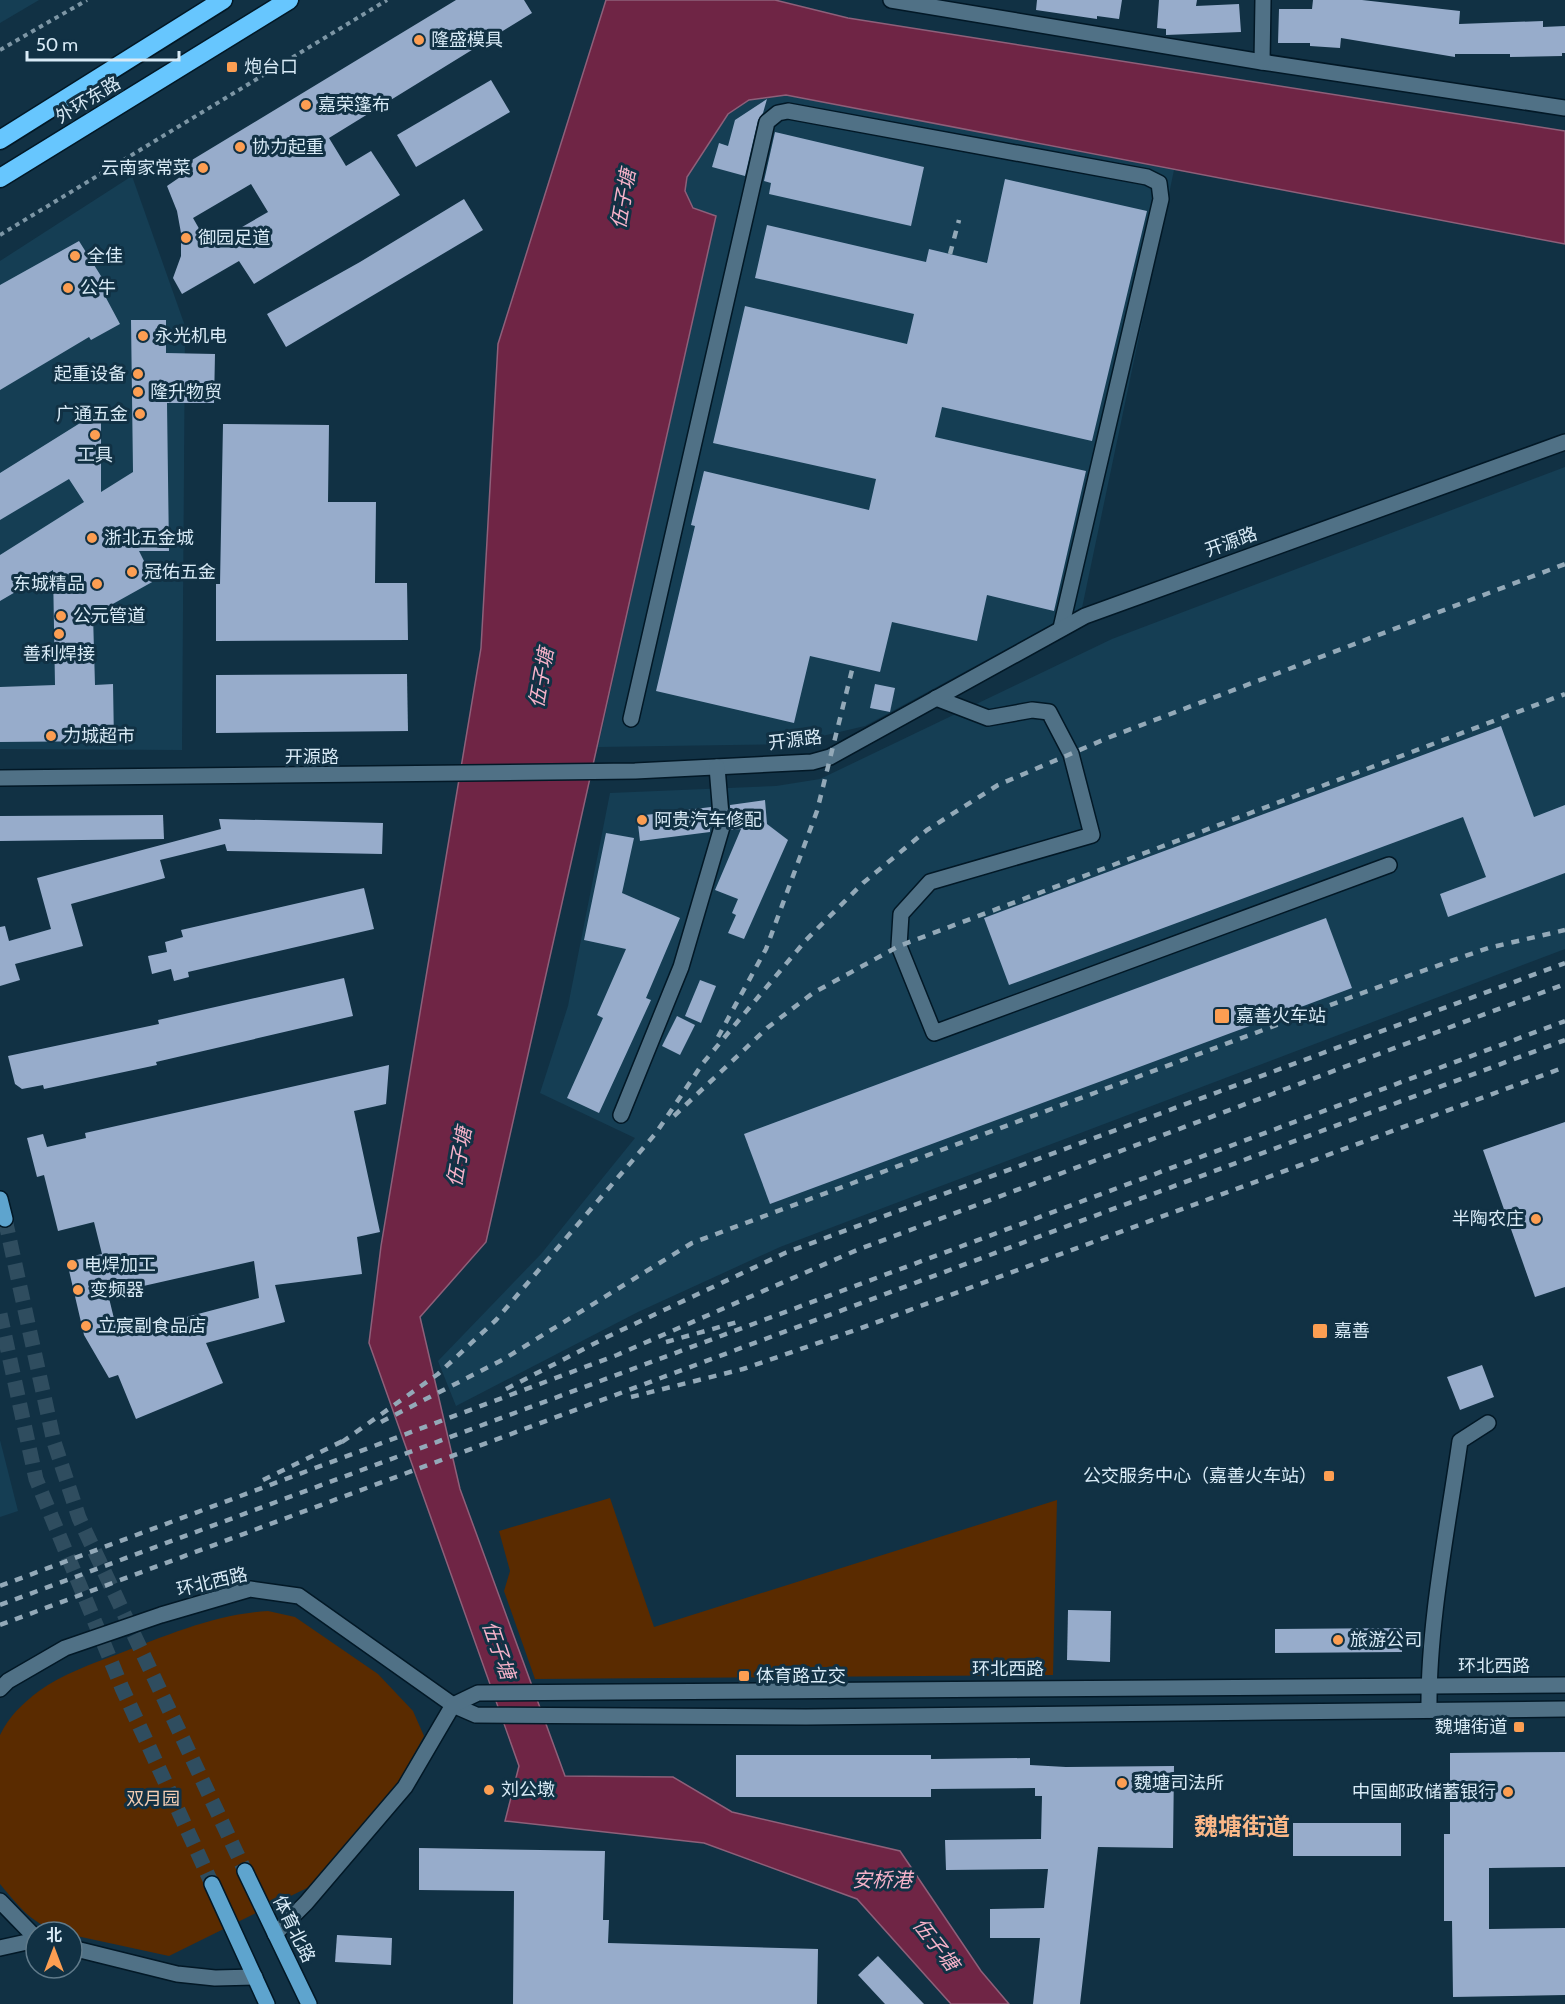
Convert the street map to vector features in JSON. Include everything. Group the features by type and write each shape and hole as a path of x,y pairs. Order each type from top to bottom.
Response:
{"highway":[{"name":"外环东路","path":"0,140 223,0"},
{"name":"外环东路","path":"0,178 289,0"}],"main road":[{"path":"0,1199 5,1219"},
{"name":"体育北路","path":"245,1871 309,2004"},
{"path":"212,1884 267,2004"}],"street":[{"path":"891,0 1262,62 1565,108"},
{"path":"1262,62 1263,0"},
{"path":"631,719 767,122 778,113 788,111 1147,177 1160,183 1161,199 1061,628"},
{"name":"开源路","path":"0,778 635,771 812,762 830,757 1085,616 1565,442"},
{"path":"936,698 988,718 1032,710 1049,712 1071,754 1092,835 930,882 901,914 899,946 933,1033 1389,865"},
{"path":"621,1115 681,967 722,827 717,767"},
{"path":"1429,1710 1429,1686 1460,1441 1488,1423"},
{"name":"环北西路","path":"0,1689 8,1681 66,1648 160,1615 250,1589 299,1596 453,1705 476,1715 806,1717 1565,1709"},
{"name":"环北西路","path":"453,1705 478,1693 1565,1685"},
{"path":"275,1934 306,1903 405,1786 453,1705"},
{"path":"0,1901 24,1926"},
{"path":"0,1948 24,1942"},
{"path":"84,1951 177,1974 215,1978 255,1977"}],"path":[{"path":"0,50 87,0"},
{"path":"0,235 387,0"}],"shaded area":[{"path":"0,0 39,0 0,23"},
{"path":"785,95 1174,170 1082,608 865,726 788,744 598,747 716,216 693,208 685,191 687,177 728,114 749,100"},
{"name":"浙北五金城","path":"132,176 185,326 182,750 0,749 0,261"},
{"path":"1565,467 1565,949 780,1247 638,1312 456,1406 438,1361 541,1254 635,1138 540,1093 568,1006 610,793 776,786 820,779 1112,639"},
{"path":"0,1440 18,1511 0,1517"}],"green space":[{"path":"610,1498 654,1627 1057,1500 1053,1675 535,1679 504,1591 510,1571 499,1531"},
{"name":"双月园","path":"268,1611 295,1617 378,1674 413,1711 424,1736 397,1786 309,1887 169,1956 84,1938 84,1920 36,1920 31,1917 0,1884 0,1735 12,1716 39,1691 67,1674 192,1627 249,1613"}],"water":[{"path":"606,0 775,0 848,18 1565,131 1565,244 786,95 749,100 728,114 687,177 685,191 693,208 716,216 486,1242 420,1317 460,1489 565,1776 673,1777 732,1812 900,1851 981,1971 1009,2004 951,2004 857,1899 704,1843 505,1821 519,1766 369,1343 381,1246 481,648 498,344"}],"building":[{"path":"456,0 524,0 532,13 329,138 346,166 371,151 400,195 254,284 239,261 182,294 173,278 181,256 181,233 177,211 167,186 186,173 182,166","holes":["251,184 268,212 209,246 193,218"]},
{"path":"1037,0 1122,0 1119,19 1097,16 1097,19 1036,10"},
{"path":"1159,0 1197,0 1196,6 1239,4 1241,32 1166,35 1166,29 1157,28"},
{"path":"1313,0 1362,0 1460,11 1459,24 1543,21 1543,27 1565,26 1565,53 1562,53 1562,56 1510,57 1510,54 1455,54 1455,57 1341,38 1340,48 1310,46 1310,43 1278,43 1279,9 1312,9"},
{"path":"491,80 510,112 416,167 397,135"},
{"path":"767,99 763,113 758,120 745,176 712,167 719,143 728,146 735,120"},
{"path":"775,132 924,167 911,226 769,194 771,183 764,181"},
{"path":"1005,179 1147,211 1092,441 942,407 935,437 1086,471 1054,611 987,595 977,641 892,622 880,672 810,656 794,723 656,691 695,526 691,525 704,471 869,510 876,479 713,443 745,306 907,344 914,314 755,278 767,225 926,262 929,249 987,263"},
{"path":"464,199 483,230 286,347 267,314 360,262"},
{"path":"79,241 106,284 105,296 120,324 91,340 89,337 0,390 0,285"},
{"path":"131,320 166,320 166,353 215,354 214,403 167,403 169,551 139,551 154,581 93,615 95,685 113,684 114,741 0,742 0,687 55,685 53,570 0,601 0,555 84,502 69,479 0,520 0,473 101,410 101,492 133,472"},
{"path":"223,424 329,425 328,502 376,502 375,583 407,583 408,640 216,641 216,584 220,584"},
{"path":"407,674 408,731 216,733 216,675"},
{"path":"875,684 895,688 890,712 870,708"},
{"path":"1501,726 1534,817 1565,805 1565,873 1448,917 1440,894 1486,877 1463,817 1009,985 984,918"},
{"path":"765,800 767,824 788,840 744,939 728,933 736,915 732,913 738,899 715,890 741,829 731,830 730,805"},
{"path":"711,807 710,832 640,841 637,816"},
{"path":"163,815 164,839 0,841 0,816"},
{"path":"219,819 383,823 382,854 227,851 225,844 160,860 165,878 71,904 83,946 15,964 20,980 0,986 0,927 5,926 9,941 51,929 37,878 221,829"},
{"path":"606,833 634,838 622,893 680,918 646,998 651,1000 599,1113 567,1098 603,1018 597,1015 626,949 584,940"},
{"path":"364,888 374,929 188,972 189,977 174,981 171,969 152,974 148,956 167,952 165,942 183,937 181,930"},
{"path":"1326,918 1352,988 770,1204 744,1134"},
{"path":"344,978 353,1016 156,1062 157,1065 44,1089 43,1085 22,1089 15,1084 8,1056 159,1024 158,1020"},
{"path":"700,980 716,986 701,1023 685,1016"},
{"path":"677,1016 695,1025 680,1055 662,1046"},
{"path":"389,1065 386,1104 354,1111 380,1232 357,1237 362,1274 275,1285 285,1322 206,1343 223,1383 136,1419 118,1375 109,1378 84,1335 67,1262 102,1254 94,1222 58,1231 44,1175 37,1177 27,1138 43,1134 47,1147 86,1138 85,1133","holes":["254,1261 259,1298 118,1335 108,1294"]},
{"name":"半陶农庄","path":"1565,1122 1565,1287 1535,1297 1483,1150"},
{"path":"1482,1365 1494,1397 1460,1410 1447,1377"},
{"path":"1068,1610 1111,1611 1110,1662 1067,1660"},
{"name":"旅游公司","path":"1402,1628 1402,1652 1275,1653 1275,1629"},
{"path":"1565,1752 1565,1867 1489,1868 1489,1929 1565,1928 1565,1995 1453,1997 1452,1921 1444,1921 1444,1834 1450,1834 1450,1753"},
{"path":"736,1755 931,1755 931,1759 1030,1758 1030,1765 1066,1767 1174,1766 1173,1848 1098,1847 1080,2004 1033,2004 1040,1938 990,1938 990,1909 1044,1908 1048,1869 946,1870 945,1840 1041,1839 1042,1796 1035,1796 1035,1788 931,1789 931,1797 736,1797"},
{"path":"1293,1823 1401,1823 1401,1856 1293,1856"},
{"path":"419,1848 605,1851 603,1920 609,1920 608,1943 818,1949 817,2004 513,2004 514,1891 419,1890"},
{"path":"337,1935 392,1938 391,1965 335,1962"},
{"path":"878,1956 924,2004 885,2004 858,1975"}],"tunnel":[{"path":"5,1219 54,1442 79,1518 245,1871"},
{"path":"0,1314 36,1479 122,1688 212,1884"}],"railway":[{"path":"950,254 959,220"},
{"path":"342,1442 438,1374 496,1320 656,1133 703,1063 806,940 863,883 927,830 998,785 1110,737 1565,564"},
{"path":"718,1037 766,949 817,811 853,666"},
{"path":"674,1116 767,1028 813,993 899,946 1565,694"},
{"path":"381,1422 504,1359 692,1243 1408,976 1488,948 1565,930"},
{"path":"506,1389 609,1336 785,1253 1565,963"},
{"path":"0,1586 617,1355 857,1250 1565,984"},
{"path":"0,1605 1565,1021"},
{"path":"0,1625 1565,1040"},
{"path":"631,1397 743,1369 864,1327 1565,1067"},
{"path":"666,1342 741,1321"},
{"path":"263,1480 349,1438"}],"place":[{"name":"隆盛模具","path":"419,40"},
{"name":"炮台口","path":"232,67"},
{"name":"嘉荣篷布","path":"306,105"},
{"name":"协力起重","path":"240,147"},
{"name":"云南家常菜","path":"203,168"},
{"name":"御园足道","path":"186,238"},
{"name":"全佳","path":"75,256"},
{"name":"公牛","path":"68,288"},
{"name":"永光机电","path":"143,336"},
{"name":"起重设备","path":"138,374"},
{"name":"隆升物贸","path":"138,392"},
{"name":"广通五金","path":"140,414"},
{"name":"工具","path":"95,435"},
{"name":"浙北五金城","path":"92,538"},
{"name":"冠佑五金","path":"132,572"},
{"name":"东城精品","path":"97,584"},
{"name":"公元管道","path":"61,616"},
{"name":"善利焊接","path":"59,634"},
{"name":"力城超市","path":"51,736"},
{"name":"阿贵汽车修配","path":"642,820"},
{"name":"嘉善火车站","path":"1222,1016"},
{"name":"半陶农庄","path":"1536,1219"},
{"name":"电焊加工","path":"72,1265"},
{"name":"变频器","path":"78,1290"},
{"name":"立宸副食品店","path":"86,1326"},
{"name":"嘉善","path":"1320,1331"},
{"name":"公交服务中心（嘉善火车站）","path":"1329,1476"},
{"name":"旅游公司","path":"1338,1640"},
{"name":"体育路立交","path":"744,1676"},
{"name":"魏塘街道","path":"1519,1727"},
{"name":"魏塘司法所","path":"1122,1783"},
{"name":"刘公墩","path":"489,1790"},
{"name":"中国邮政储蓄银行","path":"1508,1792"}],"district":[{"name":"魏塘街道","path":"1242,1826"}],"water label":[{"name":"伍子塘","path":"623,199"},
{"name":"伍子塘","path":"541,678"},
{"name":"伍子塘","path":"459,1157"},
{"name":"伍子塘","path":"499,1650"},
{"name":"安桥港","path":"882,1880"},
{"name":"伍子塘","path":"936,1944"}]}
